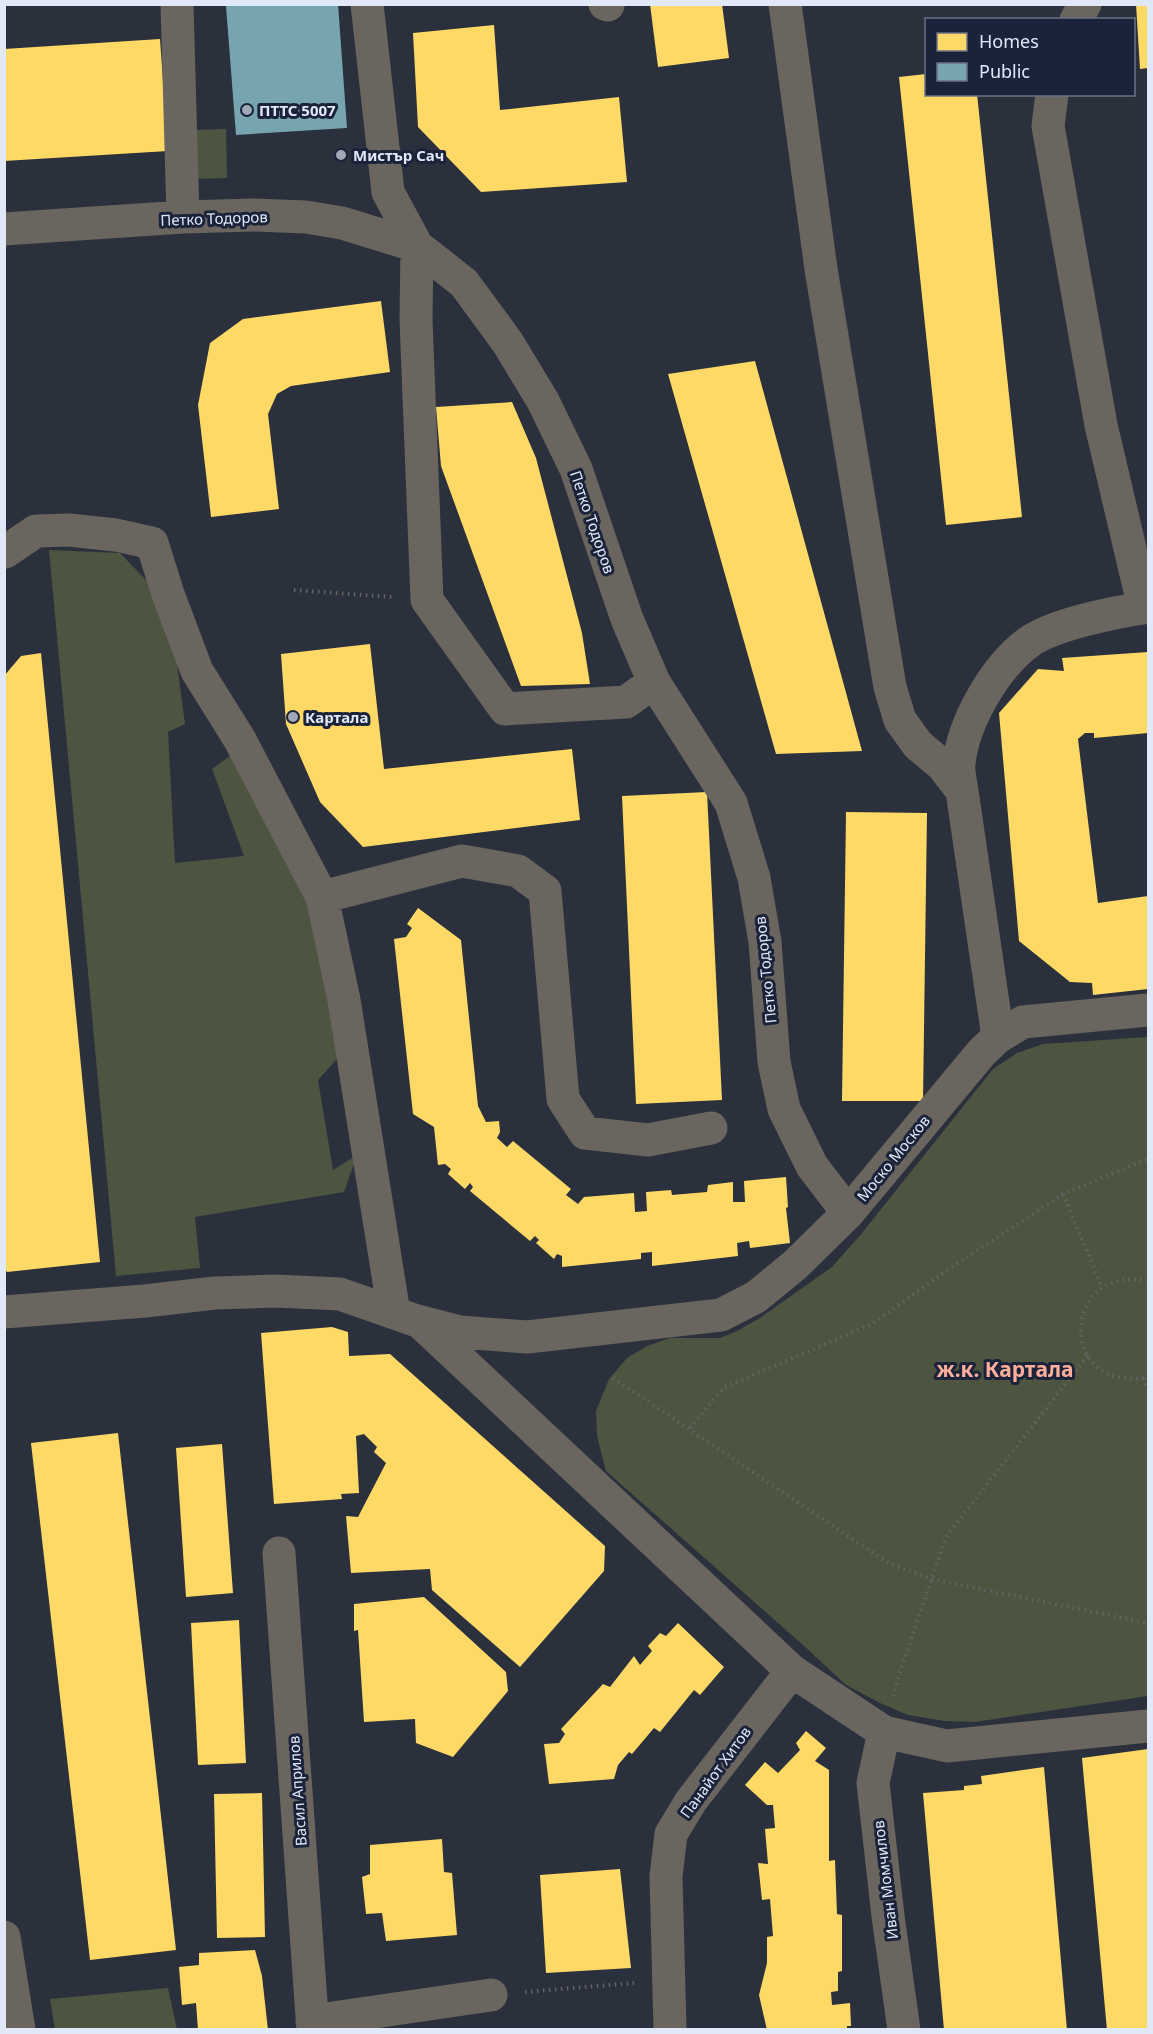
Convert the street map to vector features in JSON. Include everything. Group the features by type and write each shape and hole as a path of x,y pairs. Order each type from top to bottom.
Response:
{"street":[{"path":"177,4 183,217"},
{"path":"367,4 388,192 417,246 416,320 427,600 505,709 626,702 654,682"},
{"path":"785,4 822,269 890,687 900,720 918,745 942,765 962,791"},
{"path":"1077,18 1085,4"},
{"path":"998,1037 959,765 964,739 979,702 1004,666 1030,641 1068,624 1146,607 1101,424 1048,126 1052,96"},
{"name":"Петко Тодоров","path":"4,229 183,217 253,215 306,217 342,223 417,246 464,283 508,343 543,401 576,469 627,619 654,682 731,803 754,878 765,942 774,1062 784,1109 812,1166 848,1213"},
{"path":"4,552 36,531 69,530 116,535 152,543 168,594 197,671 240,740 322,897 406,1317 792,1671 884,1732 947,1746 1149,1726"},
{"path":"322,897 462,861 518,871 545,891 563,1099 585,1133 648,1140 711,1128"},
{"name":"Моско Москов","path":"4,1312 215,1293 276,1291 340,1294 406,1317 460,1332 527,1336 721,1315 756,1297 795,1266 848,1213 981,1052 998,1037 1023,1022 1149,1010"},
{"name":"Васил Априлов","path":"279,1553 312,2025"},
{"name":"Панайот Хитов","path":"670,2030 666,1876 671,1834 691,1801 792,1671"},
{"name":"Иван Момчилов","path":"884,1732 873,1783 904,2030"},
{"path":"4,1937 19,2030"},
{"path":"312,2025 491,1995"}],"path":[{"path":"294,590 427,600"},
{"path":"690,1428 723,1388 872,1324 943,1273 1063,1194 1149,1159"},
{"path":"1063,1194 1102,1287"},
{"path":"1149,1281 1132,1278 1102,1287 1091,1298 1084,1311 1081,1326 1082,1341 1088,1355 1098,1367 1112,1376 1127,1379 1149,1376"},
{"path":"884,1732 902,1666 946,1537 1088,1355"},
{"path":"613,1378 888,1563 931,1579 1149,1623"},
{"path":"1143,1378 1149,1389"},
{"path":"491,1995 668,1981"}],"green space":[{"path":"226,129 227,178 195,179 194,130"},
{"path":"49,550 120,553 169,604 185,724 168,732 175,863 244,856 212,769 231,755 313,908 349,1046 318,1080 333,1170 357,1155 344,1192 195,1217 200,1268 116,1276"},
{"path":"1148,1037 1148,1696 975,1722 945,1721 908,1715 846,1685 606,1471 597,1436 596,1411 609,1379 627,1358 647,1346 670,1338 720,1338 737,1331 760,1318 832,1267 862,1233 993,1069 1017,1053 1043,1044"},
{"path":"168,1988 177,2029 55,2029 50,1999"}],"building: Homes":[{"path":"650,4 722,4 729,58 658,67"},
{"path":"1136,4 1148,4 1148,68 1140,69"},
{"path":"494,25 500,110 619,97 627,182 481,192 418,127 413,33"},
{"path":"160,39 168,151 4,161 4,49"},
{"path":"925,74 925,96 977,96 1022,517 946,525 899,77"},
{"path":"381,301 390,372 291,386 277,394 268,414 279,509 211,517 198,405 210,343 243,319"},
{"path":"755,361 862,751 776,754 668,374"},
{"path":"512,402 536,458 582,633 590,684 521,686 441,466 436,407"},
{"path":"370,644 384,769 572,749 580,820 363,847 320,802 286,724 281,654"},
{"path":"1148,652 1148,733 1094,738 1094,733 1085,733 1078,739 1098,903 1148,896 1148,989 1093,995 1092,983 1070,982 1019,941 999,713 1038,669 1064,671 1062,658"},
{"path":"41,653 100,1262 7,1272 4,1267 4,676 21,656"},
{"path":"707,792 722,1100 636,1104 622,796"},
{"path":"846,812 927,813 923,1101 842,1101"},
{"path":"418,908 461,940 478,1106 486,1122 499,1121 500,1132 497,1138 507,1147 513,1141 571,1189 566,1195 578,1204 584,1197 634,1193 635,1212 647,1211 646,1192 671,1190 672,1195 707,1192 708,1185 733,1182 733,1202 745,1202 744,1181 786,1177 788,1207 786,1208 790,1243 750,1248 749,1241 737,1243 738,1256 652,1266 652,1252 641,1253 641,1259 562,1267 562,1256 557,1254 554,1259 536,1243 539,1240 535,1236 530,1241 470,1191 473,1187 470,1183 465,1189 448,1174 451,1169 445,1164 438,1165 434,1127 413,1114 394,939 406,937 412,928 407,924"},
{"path":"332,1327 348,1332 349,1356 390,1354 605,1546 604,1571 520,1667 432,1590 430,1569 351,1573 346,1516 358,1517 386,1463 374,1452 377,1447 364,1434 356,1436 359,1493 341,1494 342,1499 274,1504 261,1333"},
{"path":"118,1433 176,1950 90,1960 31,1443"},
{"path":"222,1444 233,1593 186,1597 176,1448"},
{"path":"424,1597 506,1672 508,1691 453,1757 416,1743 415,1719 364,1722 358,1630 354,1631 354,1604"},
{"path":"239,1620 246,1763 198,1765 191,1623"},
{"path":"678,1623 724,1667 700,1695 694,1690 660,1732 654,1728 632,1754 629,1752 618,1765 614,1779 549,1784 544,1744 559,1743 565,1734 561,1729 603,1684 610,1687 634,1656 640,1665 652,1651 648,1646 660,1633 666,1636"},
{"path":"806,1731 826,1748 815,1761 829,1770 829,1861 835,1860 837,1914 842,1915 842,1971 838,1972 838,1991 831,1992 832,2005 850,2003 851,2026 847,2026 847,2030 767,2030 759,1995 767,1963 767,1937 773,1936 770,1899 762,1900 758,1863 768,1864 765,1829 775,1828 773,1805 767,1805 745,1785 765,1762 778,1773 800,1750 796,1743"},
{"path":"1148,1749 1148,2030 1107,2030 1082,1758"},
{"path":"1044,1767 1067,2030 944,2030 923,1793 964,1790 964,1786 982,1784 981,1776"},
{"path":"262,1793 265,1937 217,1938 214,1794"},
{"path":"442,1839 444,1872 452,1873 457,1935 386,1941 382,1913 366,1914 362,1877 370,1874 370,1845"},
{"path":"620,1869 631,1968 546,1973 540,1875"},
{"path":"255,1950 262,1976 268,2030 198,2030 196,2003 182,2005 179,1967 199,1965 199,1953"}],"building: Public":[{"path":"338,4 347,128 236,135 226,6"}],"place":[{"name":"ПТТС 5007","path":"247,110"},
{"name":"Мистър Сач","path":"341,155"},
{"name":"Картала","path":"293,717"}],"district":[{"name":"ж.к. Картала","path":"1005,1369"}]}
